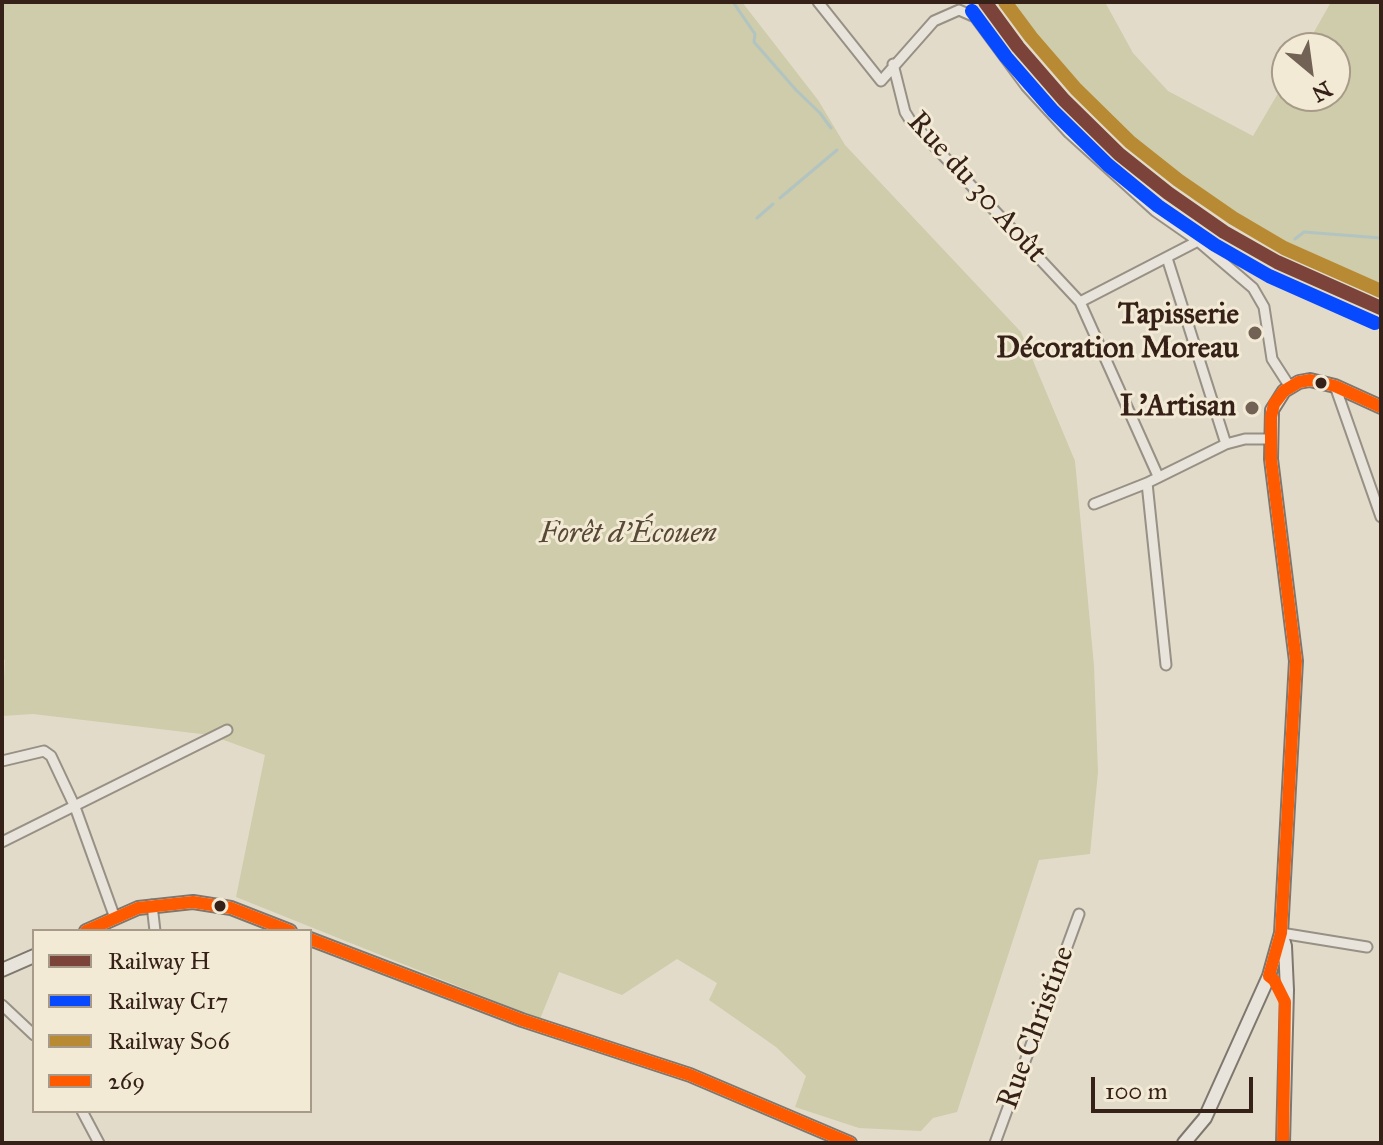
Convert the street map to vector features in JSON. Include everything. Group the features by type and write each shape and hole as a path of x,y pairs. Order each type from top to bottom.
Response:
{"street":[{"path":"818,2 881,81 934,21 953,11 964,11 980,22 1026,86 1069,133 1155,211 1198,241 1253,288 1264,307 1272,359 1290,387"},
{"name":"Rue du 30 Août","path":"893,64 905,112 910,120 1080,302 1158,476"},
{"path":"1080,302 1198,241"},
{"path":"1167,258 1226,444"},
{"path":"1184,1143 1205,1118 1269,976 1281,933 1296,661 1270,439 1272,410 1278,397 1290,387 1310,380 1335,386 1381,407"},
{"path":"1335,386 1381,517"},
{"path":"1094,504 1147,483 1226,444 1245,439 1270,439"},
{"path":"1147,483 1166,665"},
{"path":"2,842 227,730"},
{"path":"2,761 44,751 51,756 75,807 115,918"},
{"path":"90,929 152,905 193,902 256,917 285,929"},
{"path":"152,905 155,929"},
{"name":"Rue Christine","path":"995,1143 1079,914"},
{"path":"1281,933 1367,947"},
{"path":"1281,933 1285,946 1287,990 1283,1143"},
{"path":"312,940 522,1020 690,1075 850,1143"},
{"path":"2,970 32,957"},
{"path":"1269,976 1285,1002"},
{"path":"2,1005 32,1033"},
{"path":"83,1113 99,1143"}],"green space":[{"name":"Forêt d'Écouen","path":"2,2 742,2 818,100 845,145 1021,332 1075,461 1094,666 1098,772 1090,854 1039,860 957,1112 933,1118 921,1131 859,1128 795,1107 806,1076 776,1047 709,1000 717,983 677,959 622,995 559,972 540,1019 236,897 265,755 210,735 33,714 2,716 5,660 2,658"},
{"path":"1001,2 1105,2 1133,53 1168,91 1253,136 1271,105 1271,112 1351,112 1351,32 1314,32 1331,2 1381,2 1381,288 1271,245 1195,201 1109,126 1052,66"}],"waterway":[{"path":"733,2 755,34 754,42 831,128"},
{"path":"780,198 837,150"},
{"path":"757,218 773,204"},
{"path":"1295,239 1304,232 1381,238"}],"rail line":[{"name":"H","path":"985,2 1018,47 1064,100 1119,154 1168,193 1224,232 1277,262 1381,308"},
{"name":"S06","path":"1005,2 1076,89 1130,142 1178,180 1284,248 1381,291"},
{"name":"C17","path":"972,11 1006,57 1053,111 1108,165 1158,206 1215,245 1269,276 1375,323"}],"transit line":[{"name":"269","path":"1283,1143 1285,1002 1269,976 1281,933 1296,661 1271,459 1271,417 1274,404 1284,391 1299,382 1310,380 1335,386 1381,407"},
{"name":"269","path":"91,929 138,908 193,902 231,908 285,929"},
{"name":"269","path":"312,940 522,1020 690,1075 850,1143"}],"place":[{"name":"Tapisserie Décoration Moreau","path":"1255,333"},
{"name":"L'Artisan","path":"1252,408"}]}
